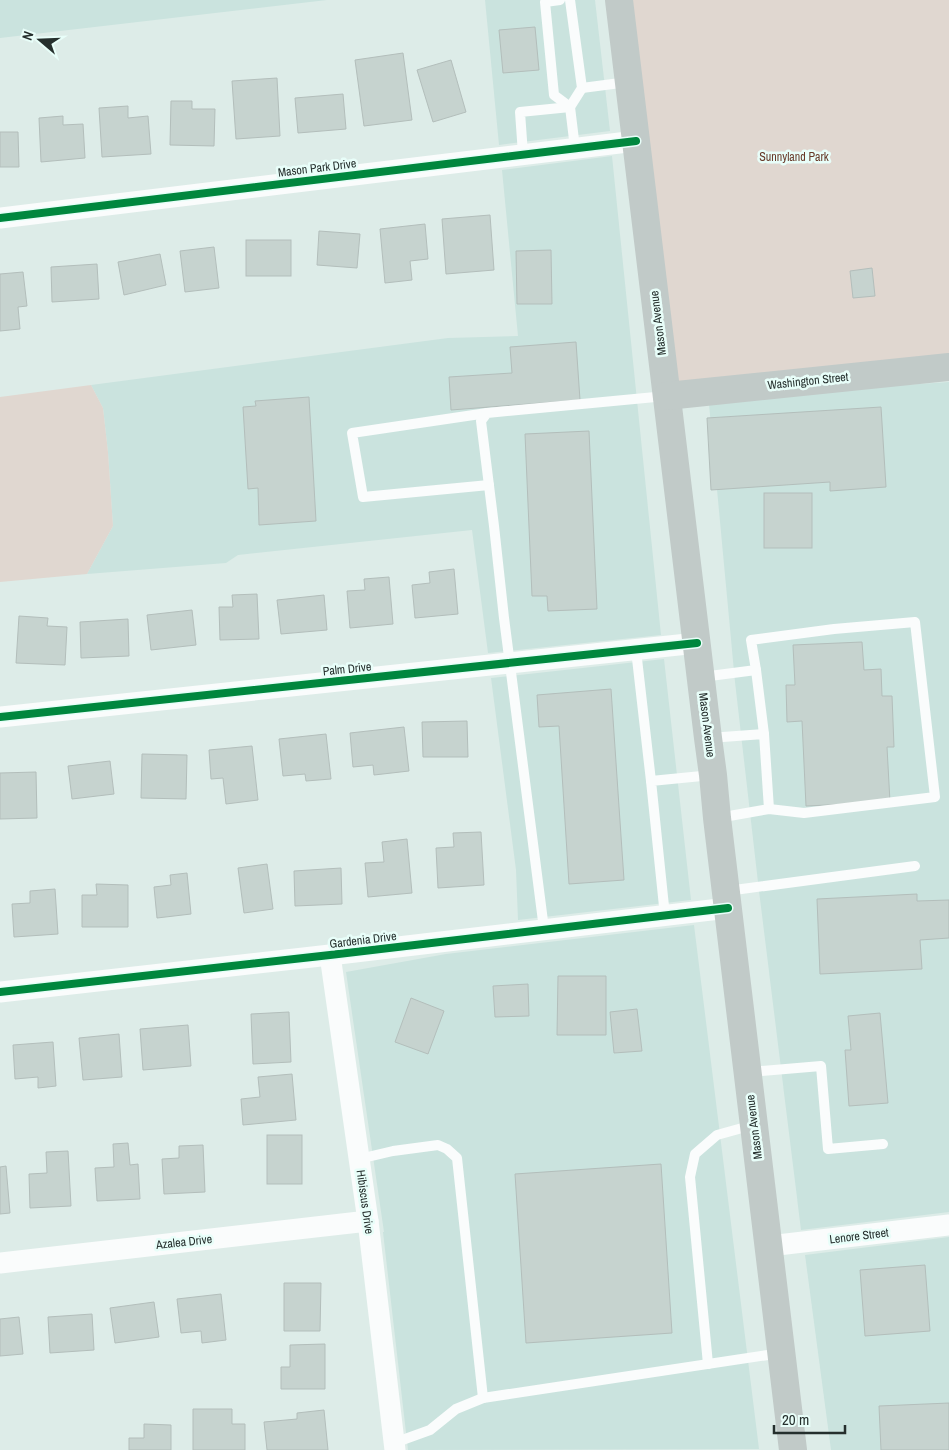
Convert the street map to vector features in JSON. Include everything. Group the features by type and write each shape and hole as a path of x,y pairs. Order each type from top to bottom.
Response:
{"main road":[{"name":"Mason Avenue","path":"619,0 793,1450"},
{"name":"Washington Street","path":"667,396 949,367"}],"street":[{"name":"Mason Park Drive","path":"0,218 636,141"},
{"name":"Palm Drive","path":"0,717 697,644"},
{"name":"Gardenia Drive","path":"0,992 665,916 727,899"},
{"name":"Hibiscus Drive","path":"330,955 368,1221 394,1447"},
{"name":"Azalea Drive","path":"0,1263 368,1221"},
{"name":"Lenore Street","path":"769,1246 949,1225"}],"lane":[{"path":"560,0 545,2 554,95 570,107"},
{"path":"570,0 582,88 570,107 576,148"},
{"path":"582,88 629,82"},
{"path":"523,154 520,112 570,107"},
{"path":"489,485 363,497 352,433 487,413 667,396"},
{"path":"487,413 481,421 544,929"},
{"path":"717,818 769,809 804,813 936,797 915,622 834,629 751,640 764,734 769,809"},
{"path":"636,650 665,916"},
{"path":"700,677 756,670"},
{"path":"708,738 764,734"},
{"path":"651,781 713,775"},
{"path":"727,899 915,866"},
{"path":"748,1072 821,1066 828,1149 883,1144"},
{"path":"708,1364 690,1177 695,1154 718,1135 754,1124"},
{"path":"359,1160 393,1151 438,1145 447,1149 457,1158 483,1398"},
{"path":"394,1447 430,1430 456,1409 483,1398 782,1352"}],"shaded area":[{"path":"0,0 327,0 0,38"},
{"path":"485,0 595,0 610,131 499,145"},
{"path":"612,156 661,635 488,653 472,530 238,555 226,563 87,574 113,526 103,408 91,385 448,338 518,336 502,170"},
{"path":"949,382 949,1212 801,1230 735,682 709,404 874,387"},
{"path":"664,659 691,900 518,920 516,870 491,678"},
{"path":"694,925 759,1449 408,1450 384,1232 346,972 446,954"},
{"path":"949,1237 949,1450 831,1450 805,1255"}],"green space":[{"name":"Sunnyland Park","path":"619,0 949,0 949,367 667,396"},
{"path":"91,385 103,408 113,526 87,574 0,582 0,397"}],"building":[{"path":"535,27 539,70 503,73 499,30"},
{"path":"403,53 412,120 364,126 355,60"},
{"path":"451,60 466,112 433,122 417,70"},
{"path":"277,78 280,136 236,139 232,81"},
{"path":"343,94 346,129 298,133 295,98"},
{"path":"171,101 192,101 192,109 215,109 214,146 170,145"},
{"path":"128,106 128,118 148,116 151,154 102,157 99,108"},
{"path":"63,116 63,125 83,124 85,158 41,162 39,118"},
{"path":"0,132 18,132 19,167 0,167"},
{"path":"490,215 494,270 446,274 442,219"},
{"path":"425,224 428,259 410,261 412,280 385,283 380,229"},
{"path":"319,231 360,234 357,268 317,265"},
{"path":"246,240 291,240 291,276 246,276"},
{"path":"214,247 219,288 185,292 180,251"},
{"path":"551,250 552,304 517,304 516,251"},
{"path":"160,254 166,285 124,295 118,262"},
{"path":"97,264 99,299 52,302 51,267"},
{"path":"872,268 875,296 853,298 850,271"},
{"path":"23,272 27,306 18,307 20,329 0,331 0,274"},
{"path":"576,342 580,400 451,410 449,377 512,373 510,347"},
{"path":"309,397 316,521 259,525 258,488 248,489 243,407 256,406 255,401"},
{"path":"881,407 886,487 830,491 830,482 711,490 707,418"},
{"path":"589,431 597,609 548,611 547,596 532,596 525,434"},
{"path":"764,493 812,493 812,548 764,548"},
{"path":"454,569 458,614 415,618 412,585 430,583 429,572"},
{"path":"389,577 393,624 350,628 347,591 365,590 364,579"},
{"path":"257,594 259,639 220,640 219,607 233,607 232,595"},
{"path":"324,595 327,630 281,634 277,600"},
{"path":"192,610 196,645 151,650 147,615"},
{"path":"19,616 48,618 47,626 67,627 65,665 16,663"},
{"path":"128,619 129,656 81,658 80,622"},
{"path":"862,642 864,670 881,669 882,696 892,696 894,747 887,747 890,802 806,806 802,721 787,722 786,685 795,685 793,645"},
{"path":"611,689 624,880 569,884 559,726 539,727 537,695"},
{"path":"467,721 468,757 423,757 422,722"},
{"path":"404,727 409,771 374,775 373,765 353,767 350,733"},
{"path":"326,734 331,779 306,781 305,774 283,776 279,739"},
{"path":"252,746 258,800 226,804 223,778 211,779 209,750"},
{"path":"142,754 187,755 186,799 141,798"},
{"path":"110,761 114,794 72,799 68,766"},
{"path":"36,772 37,818 0,819 0,773"},
{"path":"481,832 484,885 438,888 436,848 454,847 453,833"},
{"path":"407,839 412,893 368,897 365,863 384,862 382,842"},
{"path":"267,864 273,909 244,913 238,868"},
{"path":"341,868 342,904 295,906 294,871"},
{"path":"187,873 191,914 157,918 154,887 171,885 170,875"},
{"path":"96,884 128,885 128,927 82,927 82,895 97,895"},
{"path":"55,889 58,934 14,937 12,904 30,903 30,891"},
{"path":"917,894 917,901 949,900 949,938 920,940 922,969 820,974 817,899"},
{"path":"558,976 606,976 606,1035 557,1035"},
{"path":"528,984 529,1016 495,1017 493,986"},
{"path":"411,998 444,1011 428,1054 395,1042"},
{"path":"637,1009 642,1051 614,1053 610,1012"},
{"path":"289,1012 291,1062 253,1064 251,1014"},
{"path":"880,1013 888,1103 849,1106 845,1050 851,1050 848,1016"},
{"path":"188,1025 191,1066 143,1070 140,1029"},
{"path":"119,1034 122,1077 83,1080 79,1038"},
{"path":"53,1042 56,1086 38,1088 38,1077 15,1079 13,1045"},
{"path":"292,1074 296,1120 243,1125 241,1099 260,1097 258,1077"},
{"path":"267,1135 302,1135 302,1184 267,1184"},
{"path":"128,1143 130,1165 138,1164 140,1199 97,1201 95,1168 114,1167 113,1144"},
{"path":"203,1145 205,1192 164,1194 162,1159 179,1158 179,1146"},
{"path":"68,1151 71,1206 30,1208 29,1174 47,1173 46,1152"},
{"path":"661,1164 672,1333 526,1343 515,1174"},
{"path":"6,1166 10,1213 0,1214 0,1167"},
{"path":"925,1265 930,1331 865,1336 860,1270"},
{"path":"284,1283 321,1283 320,1331 284,1331"},
{"path":"221,1294 226,1340 202,1343 201,1331 181,1333 177,1299"},
{"path":"154,1302 159,1337 115,1343 110,1308"},
{"path":"92,1314 94,1350 50,1353 48,1317"},
{"path":"19,1317 23,1354 0,1356 0,1319"},
{"path":"325,1344 325,1389 281,1389 281,1367 290,1367 290,1345"},
{"path":"949,1403 949,1450 881,1450 879,1406"},
{"path":"193,1409 232,1409 232,1424 245,1424 245,1450 193,1450"},
{"path":"324,1410 328,1450 267,1450 264,1422 297,1419 297,1413"},
{"path":"144,1424 171,1425 171,1450 129,1450 129,1438 144,1438"}],"cycle path":[{"path":"0,218 636,141"},
{"path":"0,717 697,643"},
{"path":"0,992 728,908"}]}
